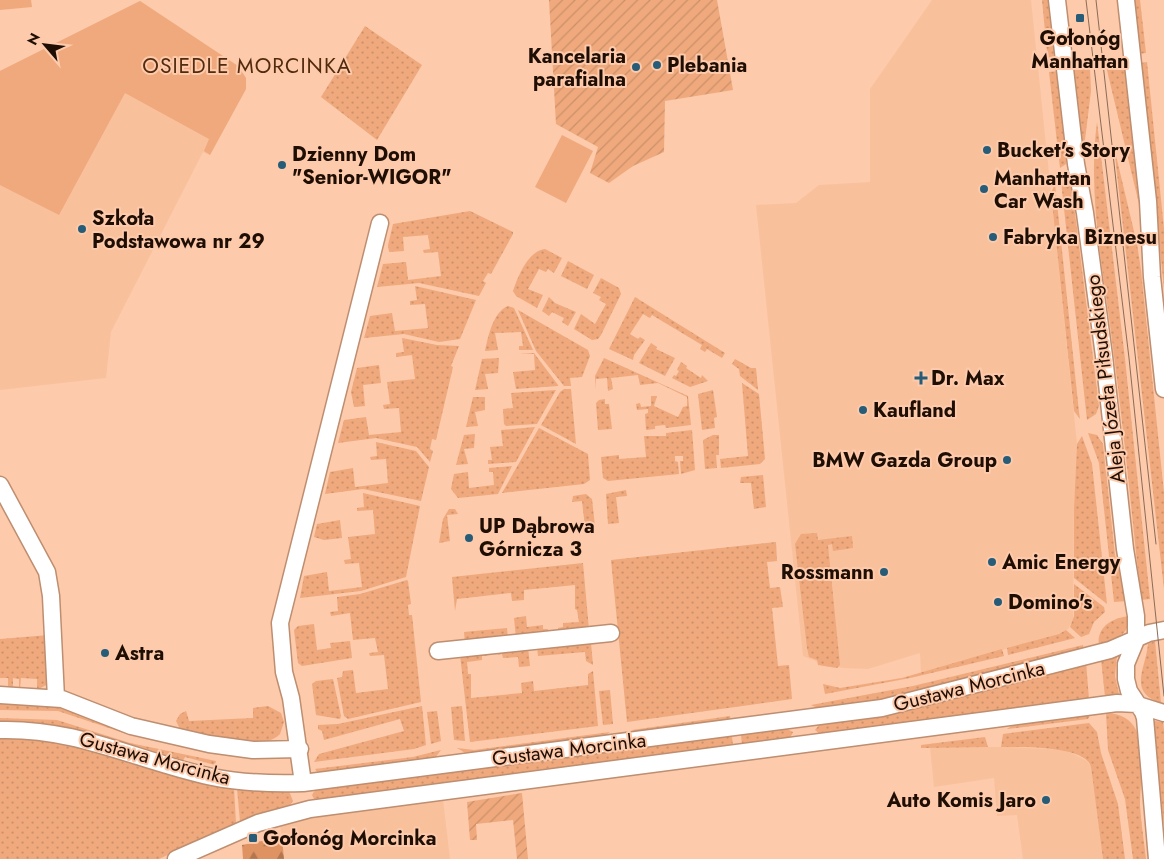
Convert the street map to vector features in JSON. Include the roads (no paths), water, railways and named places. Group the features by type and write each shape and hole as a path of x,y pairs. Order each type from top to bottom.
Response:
{"street":[{"name":"Aleja Józefa Piłsudskiego","path":"1058,0 1075,154 1085,213 1104,356 1125,549 1134,602 1136,640"},
{"path":"1126,0 1148,202 1152,277 1164,389"},
{"path":"303,783 292,698 285,677 280,623 380,223"},
{"path":"0,484 47,572 51,596 56,698"},
{"name":"Gustawa Morcinka","path":"0,730 39,730 70,736 224,779 264,783 303,783 876,709 919,700 1110,650 1149,633 1164,630"},
{"path":"438,651 611,633"},
{"path":"1136,640 1128,659 1125,674 1129,691 1144,712 1146,723 1157,859"},
{"path":"0,695 56,698 130,726 192,741 253,750 300,750"},
{"name":"Gustawa Morcinka","path":"176,859 241,829 305,810 1117,703 1137,704 1164,713"},
{"path":"803,719 806,744"}],"tram line":[{"path":"1086,0 1129,358 1164,696"},
{"path":"1096,0 1156,544"}],"place":[{"name":"Gołonóg Manhattan","path":"1080,18"},
{"name":"Plebania","path":"657,65"},
{"name":"Kancelaria parafialna","path":"636,67"},
{"name":"Bucket's Story","path":"987,150"},
{"name":"Dzienny Dom \"Senior-WIGOR\"","path":"282,165"},
{"name":"Manhattan Car Wash","path":"984,189"},
{"name":"Szkoła Podstawowa nr 29","path":"82,229"},
{"name":"Fabryka Biznesu","path":"993,237"},
{"name":"Dr. Max","path":"921,378"},
{"name":"Kaufland","path":"863,410"},
{"name":"BMW Gazda Group","path":"1007,460"},
{"name":"UP Dąbrowa Górnicza 3","path":"469,538"},
{"name":"Amic Energy","path":"992,562"},
{"name":"Rossmann","path":"884,572"},
{"name":"Domino's","path":"998,602"},
{"name":"Astra","path":"105,653"},
{"name":"Auto Komis Jaro","path":"1046,800"},
{"name":"Gołonóg Morcinka","path":"253,838"}],"district":[{"name":"OSIEDLE MORCINKA","path":"247,66"}]}
